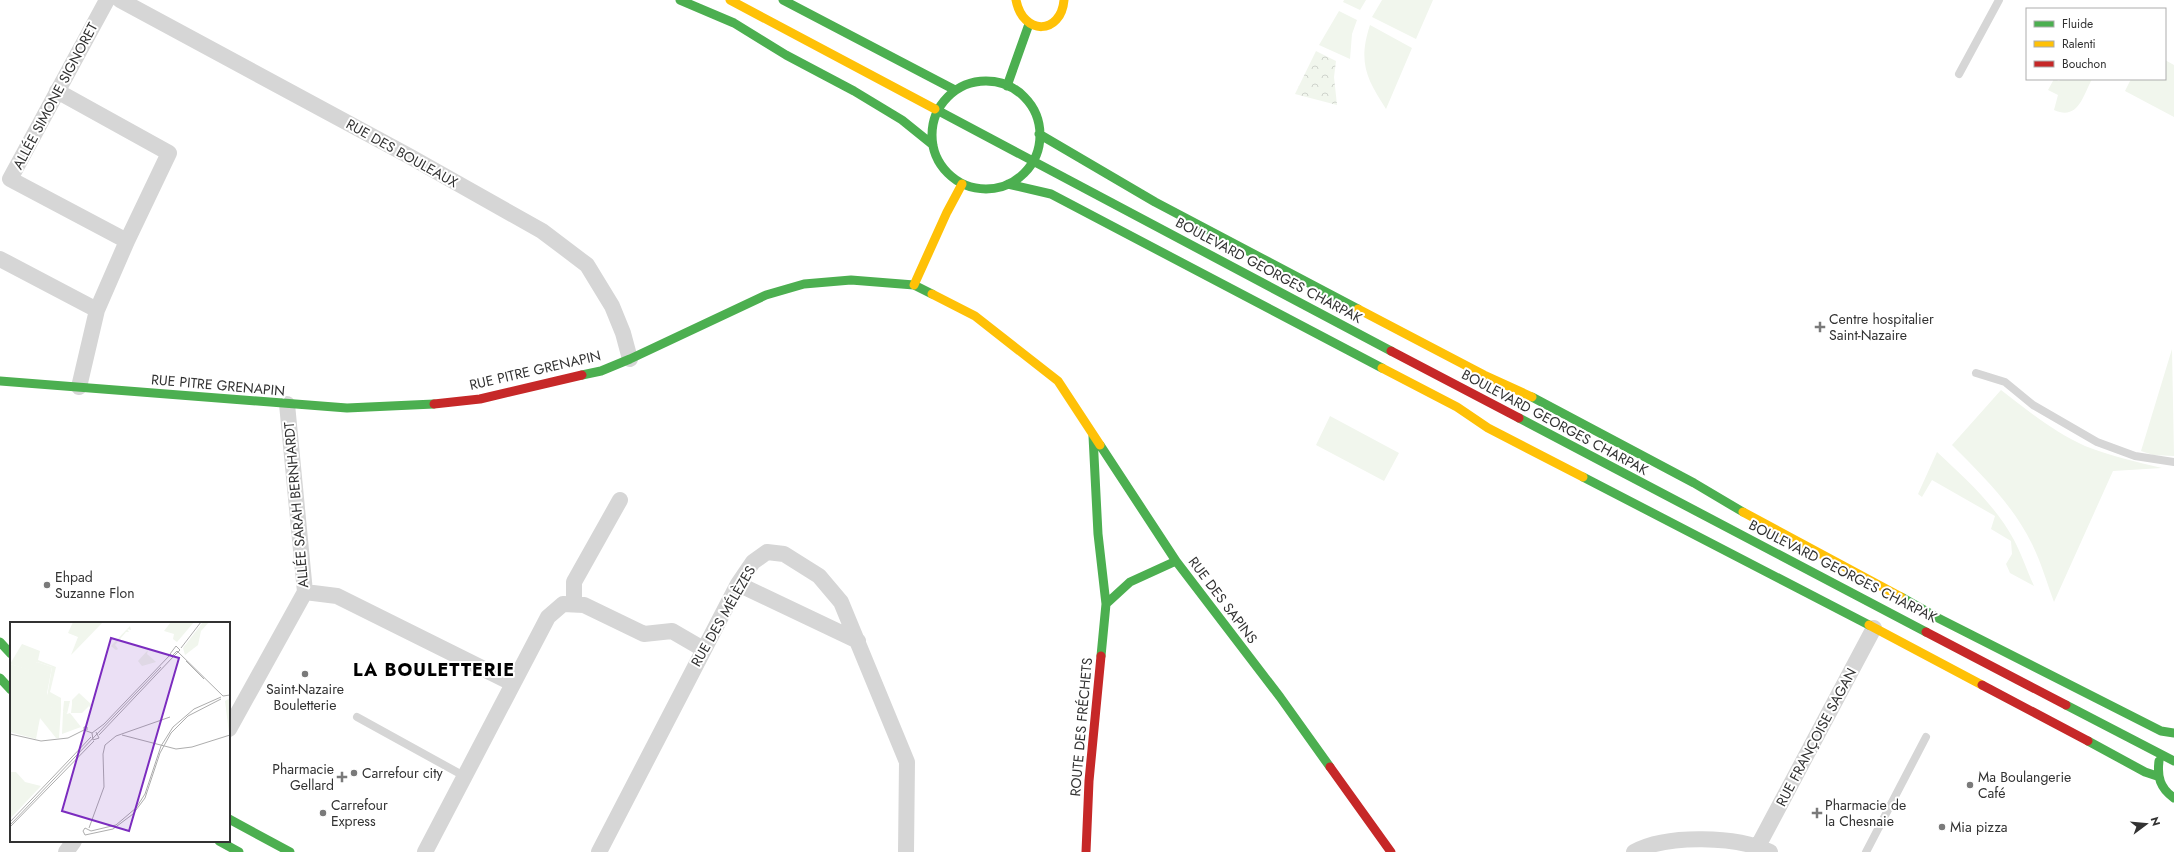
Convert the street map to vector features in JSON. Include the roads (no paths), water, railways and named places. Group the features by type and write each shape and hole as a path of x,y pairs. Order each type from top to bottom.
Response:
{"street":[{"name":"ALLÉE SIMONE SIGNORET","path":"107,0 56,91 10,179 127,241"},
{"name":"RUE DES BOULEAUX","path":"120,0 415,159 542,231 587,265 612,306 624,332 630,360"},
{"path":"680,0 734,23 786,56 854,91 902,120 933,145"},
{"name":"BOULEVARD GEORGES CHARPAK","path":"730,0 1517,418 2163,747 2174,761"},
{"path":"783,0 955,90"},
{"path":"1016,0 1019,14 1029,24 1041,27 1053,23 1063,11 1064,0"},
{"path":"1008,86 1017,54 1029,24"},
{"path":"984,82 1008,86 1020,94 1031,106 1037,119 1040,134 1033,161 1022,175 1008,184 993,188 977,188 962,184 948,174 938,161 933,145 932,129 938,110 945,99 955,90 972,83 984,82"},
{"path":"56,91 169,153 127,241 97,310 79,387"},
{"name":"BOULEVARD GEORGES CHARPAK","path":"1040,134 1155,202 1484,375 1510,385 1608,436 1694,483 1735,508 1867,578 1938,618 2161,731 2174,733"},
{"path":"914,286 947,212 962,184"},
{"path":"1008,184 1051,194 1125,232 1457,407 1488,428 1874,628 2145,772 2157,776"},
{"path":"0,259 97,310"},
{"name":"RUE PITRE GRENAPIN","path":"0,381 348,408 424,405 480,399 601,371 630,360 766,295 804,284 852,280 914,286 975,316 1037,363"},
{"name":"RUE DES SAPINS","path":"1037,363 1058,381 1093,435 1119,481 1176,561 1280,697 1391,852"},
{"name":"ALLÉE SARAH BERNHARDT","path":"230,727 305,592 287,404"},
{"name":"ROUTE DES FRÉCHETS","path":"1086,852 1089,781 1106,604 1098,534 1100,492 1093,435"},
{"path":"574,604 574,582 620,500"},
{"name":"RUE DES MÉLÈZES","path":"598,852 738,584 753,562 767,552 784,554 819,576 841,602 907,762 906,852"},
{"path":"1106,604 1130,582 1176,561"},
{"path":"738,584 858,641"},
{"path":"305,592 337,596 512,683"},
{"path":"425,852 512,683 548,617 563,604 584,605 644,634 672,631 703,649"},
{"name":"RUE FRANÇOISE SAGAN","path":"1764,849 1874,628"},
{"path":"0,642 10,653"},
{"path":"0,678 10,689"},
{"path":"2174,733 2163,747 2157,776 2161,786 2174,798"},
{"path":"230,820 290,852"},
{"path":"1634,852 1679,839 1695,839 1764,849"},
{"path":"221,842 239,852"}],"lane":[{"path":"1960,74 1999,0"},
{"path":"1976,373 2005,382 2033,405 2097,442 2135,456 2174,462"},
{"path":"357,717 464,776"},
{"path":"1866,852 1926,737"}],"place":[{"name":"Centre hospitalier Saint-Nazaire","path":"1820,327"},
{"name":"Ehpad Suzanne Flon","path":"47,585"},
{"name":"Saint-Nazaire Bouletterie","path":"305,674"},
{"name":"Carrefour city","path":"354,773"},
{"name":"Pharmacie Gellard","path":"342,777"},
{"name":"Ma Boulangerie Café","path":"1970,785"},
{"name":"Carrefour Express","path":"323,813"},
{"name":"Pharmacie de la Chesnaie","path":"1817,813"},
{"name":"Mia pizza","path":"1942,827"}],"district":[{"name":"LA BOULETTERIE","path":"434,670"}]}
